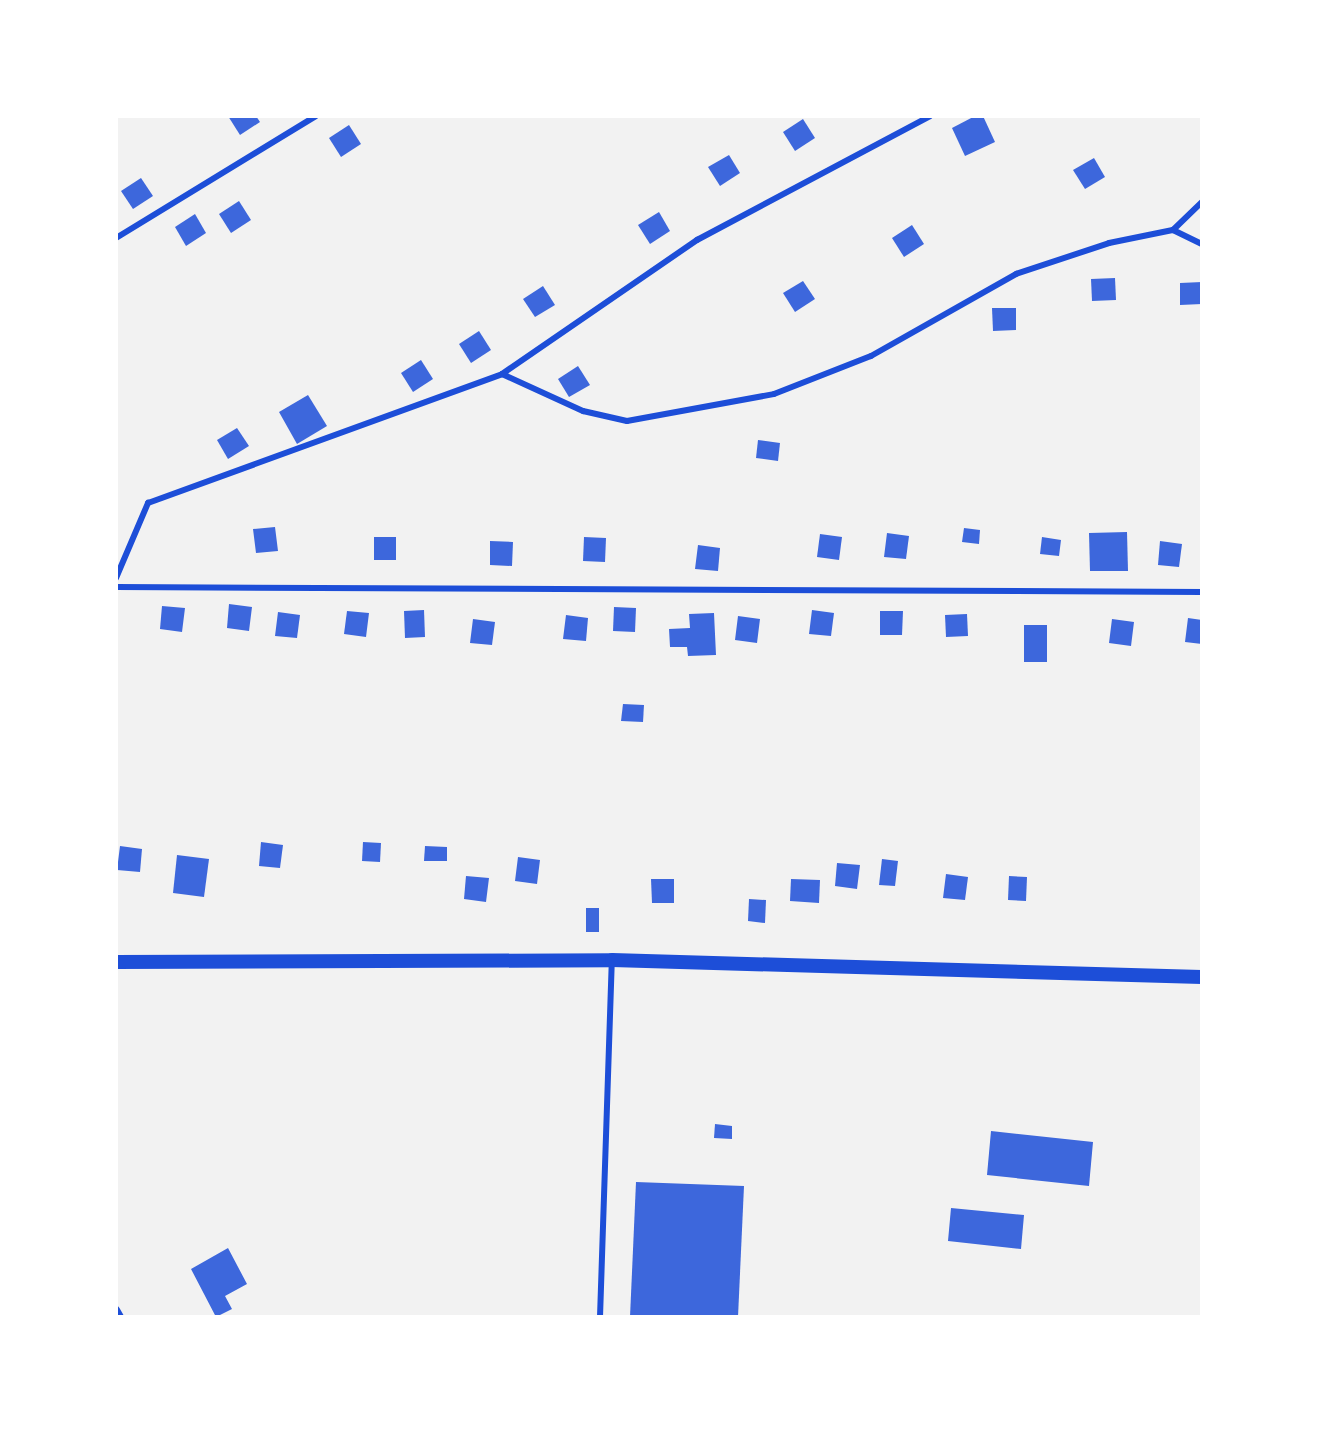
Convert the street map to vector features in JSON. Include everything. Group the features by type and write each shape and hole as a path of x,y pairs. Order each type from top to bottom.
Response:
{"street":[{"path":"116,962 612,960 1202,977"},
{"path":"116,1310 120,1317"}],"lane":[{"path":"116,238 316,116"},
{"path":"116,578 148,503 502,374 697,240 930,116"},
{"path":"502,374 583,411 627,421 774,394 871,356 971,295 1016,274 1109,243 1173,230 1202,202"},
{"path":"1173,230 1202,244"},
{"path":"116,587 1202,592"},
{"path":"600,1317 612,960"}],"building":[{"path":"228,116 256,116 260,122 240,135"},
{"path":"975,116 983,116 995,142 965,156 952,128"},
{"path":"803,119 815,138 795,151 783,132"},
{"path":"349,125 361,144 341,157 329,138"},
{"path":"729,155 740,173 720,186 708,167"},
{"path":"1094,158 1105,177 1085,189 1073,170"},
{"path":"141,178 153,196 133,209 121,191"},
{"path":"239,201 251,220 231,233 219,214"},
{"path":"659,212 670,231 650,244 638,225"},
{"path":"195,214 206,233 186,246 175,227"},
{"path":"912,225 924,244 904,257 892,238"},
{"path":"1115,278 1116,300 1092,301 1091,279"},
{"path":"803,281 815,299 795,312 783,293"},
{"path":"1202,282 1202,304 1180,305 1180,283"},
{"path":"543,286 555,305 535,317 523,299"},
{"path":"992,308 1016,308 1016,330 993,331"},
{"path":"479,331 491,350 471,363 459,344"},
{"path":"421,360 433,379 413,392 401,373"},
{"path":"578,366 590,385 569,397 558,379"},
{"path":"308,395 327,426 297,444 279,412"},
{"path":"237,428 249,446 228,459 217,440"},
{"path":"758,440 780,443 778,461 756,458"},
{"path":"275,527 278,551 256,553 253,529"},
{"path":"964,528 980,530 979,544 962,542"},
{"path":"1127,532 1128,571 1090,571 1089,533"},
{"path":"887,533 909,536 906,559 884,557"},
{"path":"820,534 842,537 839,560 817,557"},
{"path":"374,537 396,537 396,560 374,560"},
{"path":"584,537 606,538 605,562 583,561"},
{"path":"1042,537 1061,540 1059,556 1040,554"},
{"path":"490,541 513,542 512,566 490,565"},
{"path":"1160,541 1182,544 1179,567 1158,565"},
{"path":"698,545 720,548 718,571 695,569"},
{"path":"229,604 252,607 249,631 227,628"},
{"path":"162,606 185,608 182,632 160,629"},
{"path":"614,607 636,608 635,632 613,631"},
{"path":"424,610 425,637 405,638 404,611"},
{"path":"812,610 834,613 831,636 809,634"},
{"path":"347,611 369,613 366,637 344,634"},
{"path":"880,611 903,611 902,635 880,635"},
{"path":"278,612 300,615 297,638 275,636"},
{"path":"714,613 716,655 688,656 687,647 670,647 669,629 690,628 689,614"},
{"path":"967,614 968,636 946,637 945,615"},
{"path":"566,615 588,618 586,641 563,639"},
{"path":"738,616 760,619 757,643 735,640"},
{"path":"1188,618 1202,620 1202,644 1185,642"},
{"path":"473,619 495,622 492,645 470,643"},
{"path":"1112,619 1134,622 1131,646 1109,643"},
{"path":"1024,625 1047,625 1047,662 1024,662"},
{"path":"623,704 644,705 643,722 621,721"},
{"path":"261,842 283,845 280,868 259,866"},
{"path":"363,842 381,843 380,862 362,861"},
{"path":"120,846 142,849 140,872 117,870"},
{"path":"425,846 447,847 447,861 424,861"},
{"path":"177,855 209,859 204,897 173,893"},
{"path":"518,857 540,860 537,884 515,881"},
{"path":"882,859 898,861 895,886 879,885"},
{"path":"837,863 860,865 857,889 835,886"},
{"path":"946,874 968,877 965,900 943,898"},
{"path":"466,876 489,878 486,902 464,899"},
{"path":"1009,876 1027,877 1026,901 1008,900"},
{"path":"651,879 674,879 674,903 652,903"},
{"path":"791,879 820,880 819,903 790,901"},
{"path":"749,899 766,900 765,923 748,921"},
{"path":"586,908 599,908 599,932 586,932"},
{"path":"715,1124 732,1126 732,1139 714,1138"},
{"path":"991,1131 1093,1142 1089,1186 987,1175"},
{"path":"636,1182 744,1186 738,1317 630,1317"},
{"path":"951,1208 1024,1215 1021,1249 948,1241"},
{"path":"228,1248 247,1284 225,1296 232,1309 216,1317 191,1269"}]}
